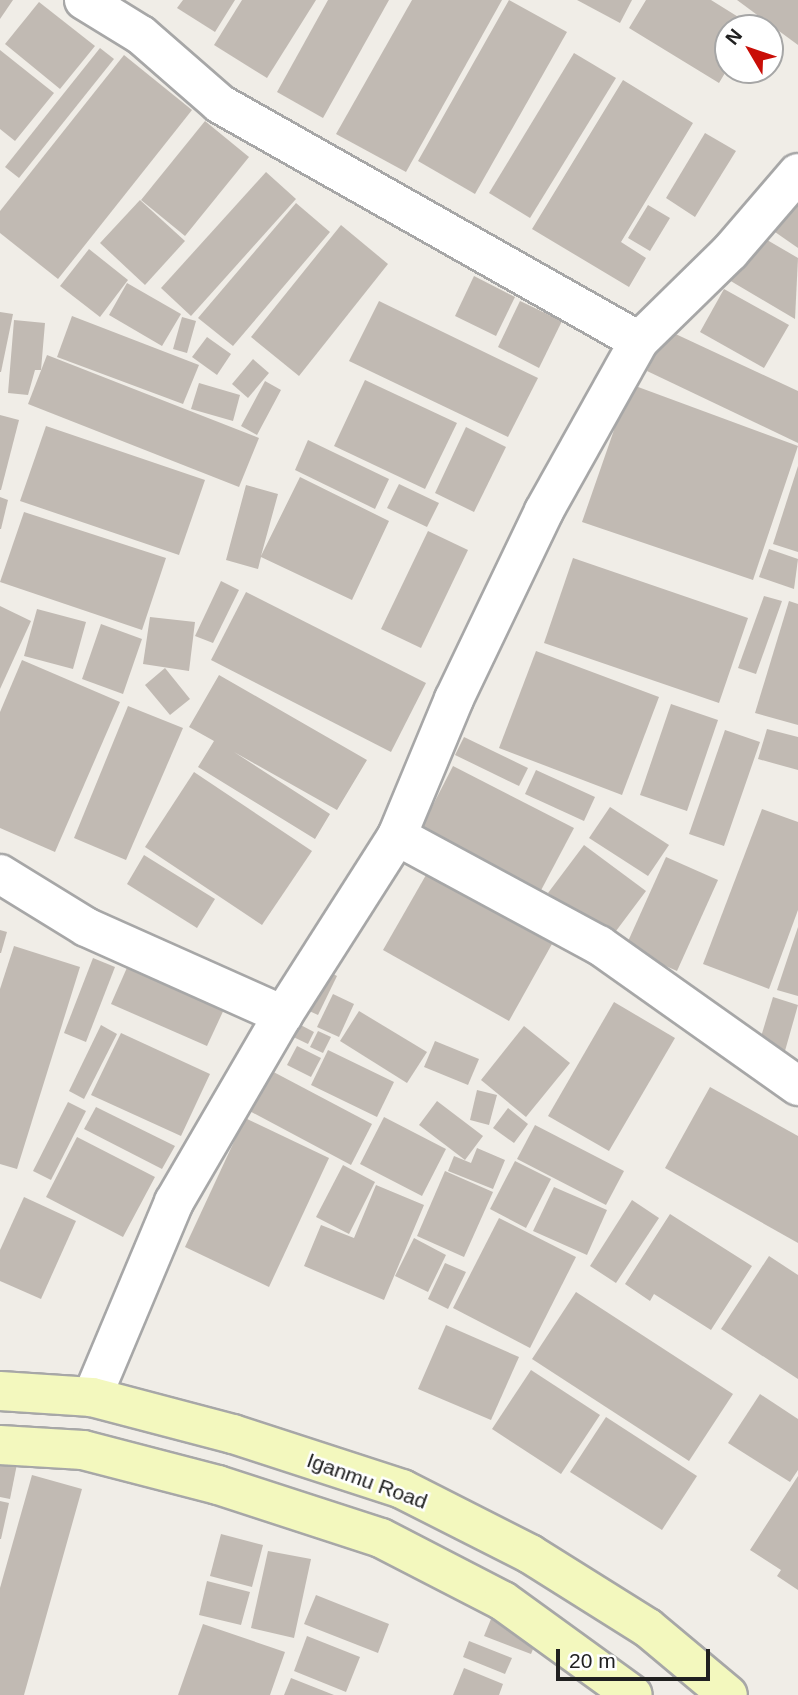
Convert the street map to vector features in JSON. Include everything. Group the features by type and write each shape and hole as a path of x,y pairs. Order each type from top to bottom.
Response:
{"main road":[{"name":"Iganmu Road","path":"0,1391 92,1397 233,1434 402,1489 542,1561 648,1628 728,1695"},
{"path":"0,1445 83,1450 218,1485 382,1538 503,1601 634,1695"}],"street":[{"path":"84,0 141,36 219,104 639,341"},
{"path":"92,1397 174,1202 283,1015 397,836 454,699 544,511 639,341 730,252 798,173"},
{"path":"397,836 599,945 798,1086"},
{"path":"0,874 86,927 283,1015"}],"building":[{"path":"0,0 13,0 0,19"},
{"path":"183,0 235,0 215,32 177,8"},
{"path":"242,0 316,0 267,78 214,45"},
{"path":"328,0 389,0 323,118 277,92"},
{"path":"412,0 502,0 406,172 336,134"},
{"path":"509,0 567,32 475,194 418,161"},
{"path":"577,0 632,0 620,23"},
{"path":"646,0 711,0 734,14 714,14 714,80 629,28"},
{"path":"737,0 798,0 798,45 784,35 784,14 756,14"},
{"path":"39,2 95,46 60,89 5,44"},
{"path":"100,48 114,59 19,178 5,167"},
{"path":"0,50 54,93 15,141 0,129"},
{"path":"574,53 616,78 530,218 489,193"},
{"path":"124,55 192,110 58,279 0,233 0,211"},
{"path":"623,80 693,123 621,242 646,258 629,287 532,229"},
{"path":"205,121 249,157 185,236 141,200"},
{"path":"705,133 736,151 695,217 666,198"},
{"path":"266,172 296,199 191,316 161,288"},
{"path":"798,198 798,248 775,232"},
{"path":"140,200 185,241 145,285 100,243"},
{"path":"296,203 330,232 233,346 198,318"},
{"path":"648,205 670,218 650,251 628,238"},
{"path":"341,225 388,264 299,376 251,337"},
{"path":"757,234 798,258 795,319 729,280"},
{"path":"89,249 128,280 100,317 60,286"},
{"path":"474,276 515,297 496,336 455,316"},
{"path":"127,283 181,314 162,346 109,315"},
{"path":"724,289 789,325 764,368 700,332"},
{"path":"379,301 538,378 508,437 349,361"},
{"path":"520,301 562,321 539,368 498,347"},
{"path":"0,312 13,314 1,372 0,372"},
{"path":"72,316 199,365 183,404 57,357"},
{"path":"182,317 196,321 187,353 173,349"},
{"path":"14,320 45,323 41,370 35,370 28,395 8,393"},
{"path":"667,330 798,391 798,443 647,371"},
{"path":"207,337 231,354 217,375 192,357"},
{"path":"47,355 259,438 239,487 28,404"},
{"path":"253,359 269,373 248,398 232,384"},
{"path":"365,380 457,423 425,489 334,446"},
{"path":"265,381 281,390 257,435 241,426"},
{"path":"199,383 240,395 233,421 191,409"},
{"path":"630,384 798,446 753,580 582,522"},
{"path":"0,415 19,420 1,490 0,490"},
{"path":"46,426 205,480 179,555 20,501"},
{"path":"466,427 506,447 474,512 435,493"},
{"path":"308,440 389,479 375,509 295,470"},
{"path":"798,466 798,552 773,544"},
{"path":"300,477 389,521 352,600 261,557 258,569 226,560 246,485 278,494 261,556"},
{"path":"399,484 439,503 427,527 387,508"},
{"path":"0,497 8,500 1,529 0,529"},
{"path":"24,512 166,558 142,630 0,582"},
{"path":"428,531 468,550 421,648 381,629"},
{"path":"769,549 798,559 794,589 759,577"},
{"path":"573,558 748,618 719,703 544,643"},
{"path":"221,581 239,590 213,643 195,636"},
{"path":"246,592 426,683 391,752 211,660"},
{"path":"764,596 782,601 756,674 738,668"},
{"path":"789,601 798,604 798,725 755,713"},
{"path":"0,606 31,621 0,689"},
{"path":"37,609 86,622 73,669 24,656"},
{"path":"150,617 195,622 189,671 143,664"},
{"path":"101,624 142,639 123,694 82,679"},
{"path":"536,651 659,697 622,795 499,748"},
{"path":"22,660 120,702 55,852 0,828 0,712"},
{"path":"165,668 190,699 170,715 145,685"},
{"path":"219,675 367,760 337,810 234,752 330,814 315,839 198,767 214,741 189,727"},
{"path":"671,704 718,720 687,811 640,795"},
{"path":"128,706 183,728 126,860 74,838"},
{"path":"767,729 798,737 798,770 758,759"},
{"path":"725,730 760,742 724,846 689,834"},
{"path":"464,737 528,768 519,786 455,755"},
{"path":"453,766 574,828 538,896 418,834"},
{"path":"536,770 595,797 584,821 525,794"},
{"path":"194,772 312,851 262,925 145,847"},
{"path":"610,807 669,845 648,876 589,838"},
{"path":"762,809 798,822 798,910 769,989 703,964"},
{"path":"584,845 646,891 610,939 548,893"},
{"path":"144,855 215,899 197,928 127,884"},
{"path":"666,857 718,880 677,971 625,948"},
{"path":"426,875 552,944 509,1021 383,950"},
{"path":"798,927 798,996 777,990"},
{"path":"0,930 7,932 1,953 0,953"},
{"path":"14,946 80,967 17,1169 0,1164 0,989"},
{"path":"93,958 115,967 86,1042 64,1033"},
{"path":"129,963 226,1005 207,1046 111,1004"},
{"path":"316,965 337,976 318,1015 296,1005"},
{"path":"333,994 354,1004 339,1037 317,1027"},
{"path":"773,997 798,1005 783,1058 757,1050"},
{"path":"614,1002 675,1038 609,1151 548,1116"},
{"path":"359,1011 427,1052 407,1083 340,1041"},
{"path":"293,1021 314,1032 308,1044 287,1034"},
{"path":"101,1025 117,1034 84,1099 69,1091"},
{"path":"524,1026 570,1063 526,1117 481,1080"},
{"path":"318,1031 331,1037 323,1053 310,1047"},
{"path":"121,1033 210,1074 181,1136 91,1095"},
{"path":"435,1041 479,1059 468,1085 424,1067"},
{"path":"297,1046 321,1058 311,1077 287,1065"},
{"path":"328,1050 394,1082 377,1117 311,1085"},
{"path":"266,1068 372,1124 351,1165 244,1108"},
{"path":"710,1087 798,1136 798,1243 665,1168"},
{"path":"477,1090 497,1095 489,1125 470,1120"},
{"path":"437,1101 483,1136 465,1160 419,1125"},
{"path":"68,1102 86,1111 51,1180 33,1171"},
{"path":"96,1107 175,1146 162,1169 84,1129"},
{"path":"508,1108 528,1124 514,1143 493,1128"},
{"path":"384,1117 446,1149 422,1196 360,1164"},
{"path":"245,1118 329,1158 269,1287 185,1247"},
{"path":"535,1125 624,1171 606,1205 517,1159"},
{"path":"77,1137 155,1177 123,1237 46,1197"},
{"path":"477,1148 505,1160 493,1189 448,1171 454,1156 471,1163"},
{"path":"515,1161 551,1179 526,1228 490,1209"},
{"path":"343,1165 375,1182 349,1234 316,1217"},
{"path":"445,1171 493,1192 464,1257 417,1236"},
{"path":"376,1185 424,1205 384,1300 304,1266 321,1225 354,1238"},
{"path":"554,1187 607,1210 587,1255 533,1231"},
{"path":"24,1197 76,1221 41,1299 0,1281 0,1250"},
{"path":"632,1200 659,1218 616,1283 590,1266"},
{"path":"670,1214 752,1266 711,1330 654,1294 650,1301 625,1284"},
{"path":"499,1218 576,1257 530,1348 453,1308"},
{"path":"414,1238 446,1255 428,1292 395,1276"},
{"path":"769,1256 798,1275 798,1379 721,1329"},
{"path":"445,1263 466,1272 448,1309 428,1299"},
{"path":"576,1292 733,1394 689,1461 532,1359"},
{"path":"446,1325 519,1357 491,1420 418,1389"},
{"path":"531,1370 600,1415 561,1474 492,1429"},
{"path":"760,1394 798,1419 798,1470 790,1482 728,1443"},
{"path":"606,1417 697,1476 662,1530 570,1472"},
{"path":"0,1461 17,1464 10,1499 0,1497"},
{"path":"32,1475 82,1489 24,1695 0,1695 0,1588"},
{"path":"798,1476 798,1590 777,1576 781,1570 750,1550"},
{"path":"0,1501 9,1503 1,1539 0,1539"},
{"path":"221,1534 263,1545 252,1587 210,1576"},
{"path":"268,1551 311,1559 294,1638 251,1628"},
{"path":"207,1581 250,1592 241,1625 199,1615"},
{"path":"316,1595 389,1624 378,1653 304,1624"},
{"path":"491,1619 538,1637 531,1654 484,1636"},
{"path":"203,1624 285,1652 270,1695 178,1695"},
{"path":"307,1636 360,1657 346,1692 294,1671"},
{"path":"469,1641 512,1658 505,1674 463,1657"},
{"path":"464,1668 503,1684 499,1695 453,1695"},
{"path":"291,1678 334,1695 284,1695"}]}
